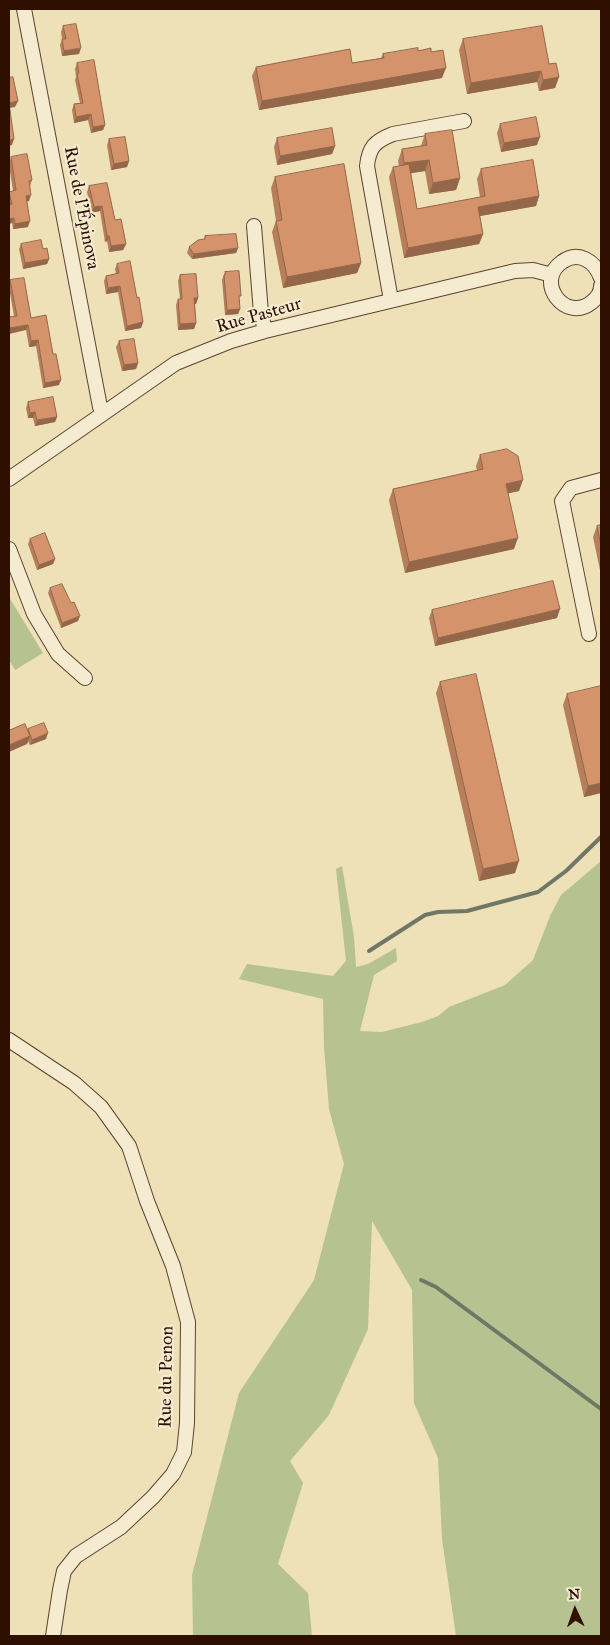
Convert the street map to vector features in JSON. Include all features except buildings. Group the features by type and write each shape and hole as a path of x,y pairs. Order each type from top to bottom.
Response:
{"street":[{"name":"Rue de l'Épinova","path":"24,9 100,407 103,413"},
{"path":"391,300 367,166 368,154 372,146 393,134 464,121"},
{"path":"254,226 261,313 265,331"},
{"path":"600,271 592,262 585,258 569,258 561,262 556,268 551,282 552,290 560,303 575,308 598,302 601,286"},
{"name":"Rue Pasteur","path":"9,479 176,363 231,341 265,331 515,271 533,270 552,275"},
{"path":"589,634 562,501 571,488 601,480"},
{"path":"9,549 34,614 58,654 85,678"},
{"name":"Rue du Penon","path":"9,1040 74,1083 101,1107 129,1146 147,1201 173,1266 188,1322 187,1423 184,1452 173,1474 153,1497 121,1527 76,1556 64,1570 53,1636"}],"green space":[{"path":"9,597 43,653 15,670 9,660"},
{"path":"601,861 601,1636 456,1636 442,1539 438,1458 414,1403 412,1290 372,1221 368,1329 329,1415 290,1461 303,1483 278,1564 308,1593 312,1636 193,1636 192,1575 239,1393 314,1280 344,1164 329,1109 324,1047 323,999 239,979 247,964 333,976 346,961 336,869 342,866 354,937 356,967 368,964 396,948 397,961 374,975 360,1031 382,1032 422,1022 438,1016 449,1007 505,985 533,960 550,916 561,895"}],"waterway":[{"path":"369,951 425,915 438,912 467,911 538,892 566,871 601,837"},
{"path":"421,1280 436,1287 601,1409"}]}
